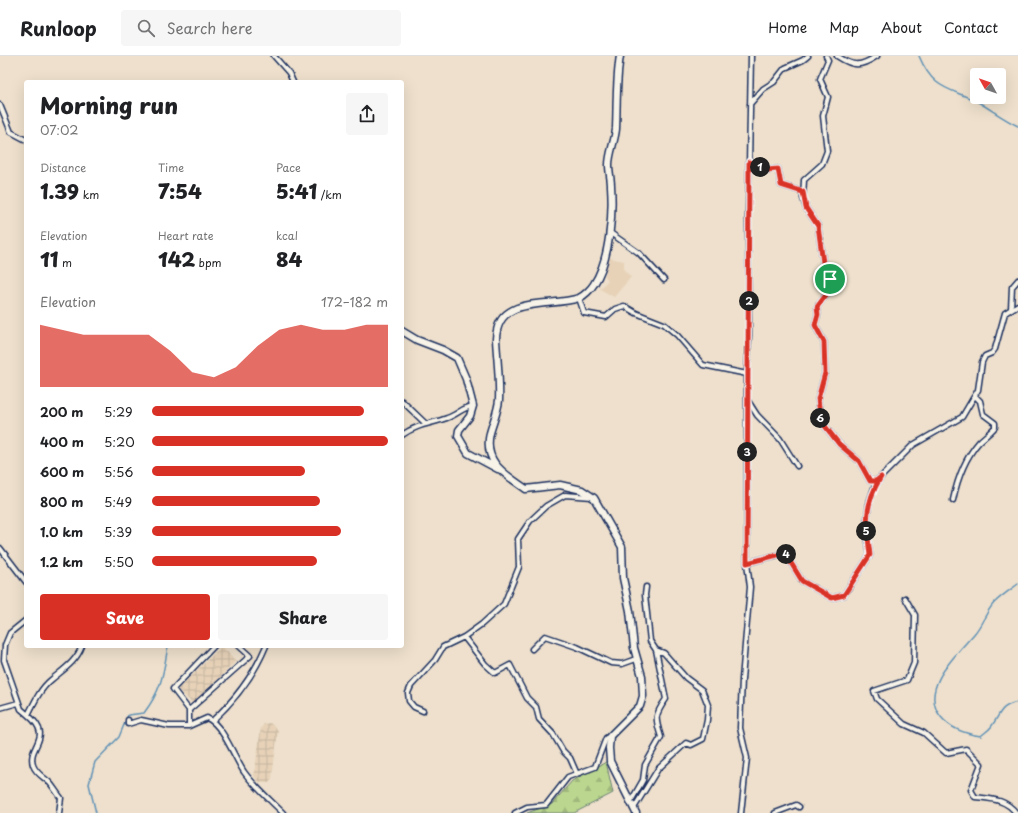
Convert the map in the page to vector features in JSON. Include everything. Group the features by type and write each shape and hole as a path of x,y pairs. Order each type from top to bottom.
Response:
{"main road":[{"path":"500,470 488,452 490,433 499,400 496,329 500,320 506,314 517,308 579,298 594,284 601,270 609,232 611,186 609,163 616,130 616,97 620,56"},
{"path":"404,332 417,340 443,350 457,358 466,379 473,406 470,416 459,430 458,436 468,453 500,470 526,489 565,486 582,490 594,498 622,547 623,578 630,610 636,659 642,676 643,696 640,706 610,736 610,761 635,811"}],"street":[{"path":"274,56 289,73 292,80"},
{"path":"741,813 747,758 740,728 742,679 750,587 747,563 746,374 749,335 749,162 751,56"},
{"path":"750,104 763,89 774,82 785,68 808,56"},
{"path":"826,56 828,60 820,79 828,97 823,116 827,151 822,164 804,180 803,192 806,208 818,226 824,270 830,279 826,295 817,307 818,314 815,325 824,342 825,373 819,391 819,413 821,421 832,437 859,461 870,481 876,481 881,477 913,445 962,417 978,390 982,362 985,356 992,353 995,349 1005,313 1018,305"},
{"path":"837,56 849,64 858,65 877,56"},
{"path":"0,105 11,132 24,139"},
{"path":"749,162 767,170 778,169 781,185 803,192"},
{"path":"609,232 640,253 664,280"},
{"path":"1011,309 1012,287 1018,280"},
{"path":"579,298 584,313 606,317 615,309 624,306 664,324 677,335 703,364 746,374"},
{"path":"953,500 957,484 961,478 966,463 978,443 995,427 995,423 983,414 980,401 975,396"},
{"path":"747,399 757,415 780,439 798,466"},
{"path":"404,403 425,423"},
{"path":"404,434 425,423 448,418 467,406 473,406"},
{"path":"747,563 785,553 802,581 832,598 844,595 870,555 866,527 868,511 874,488 881,477"},
{"path":"423,710 414,707 409,701 409,690 435,660 443,647 464,637 482,624 504,604 519,566 518,539 530,521 546,506 565,495 594,498"},
{"path":"0,548 24,579"},
{"path":"631,801 643,780 646,765 661,737 655,718 657,711 666,699 656,650 650,641 645,595 646,587"},
{"path":"906,598 915,615 914,663 908,680 874,691 877,699 904,724 924,733 946,753 966,749 981,764 971,790 975,797 1001,800 1012,807 1016,813"},
{"path":"24,622 10,633 5,645 4,660 21,709 35,720 40,731 40,740 33,754 33,763 36,771 50,783 61,798 59,813"},
{"path":"532,649 545,636 577,647 611,663 622,664 636,659"},
{"path":"464,637 485,664 495,674 510,665 527,698 536,707 538,719 553,734 563,751 570,758 577,774"},
{"path":"28,715 36,698 50,681 78,657 81,648"},
{"path":"189,726 189,710 174,689 212,648"},
{"path":"189,710 250,656 241,648"},
{"path":"212,721 231,704 257,668 265,648"},
{"path":"635,811 658,769 686,743 691,745 703,739 708,720 708,705 702,690 686,678 664,653 656,650"},
{"path":"0,708 18,703"},
{"path":"128,720 128,724 141,720 170,726 189,726 207,718 212,721 232,749 244,771 283,813"},
{"path":"515,813 527,807 546,805 568,777 595,768 606,738 610,736"},
{"path":"775,813 796,805 799,807"}],"shaded area":[{"path":"609,258 624,261 624,270 631,277 614,297 600,289 608,280 605,276"},
{"path":"220,648 224,648 236,661 193,704 178,689"},
{"path":"270,723 278,730 272,778 269,783 263,783 258,781 254,776 261,728 264,724"}],"green space":[{"path":"606,762 613,793 574,813 527,813 552,804 572,781"}],"waterway":[{"path":"919,56 930,76 936,82 950,90 978,102 1018,126"},
{"path":"1018,584 994,603 977,630 942,673 934,695 935,706 941,717 949,725 969,734 981,736 989,730 1004,708 1018,702"},
{"path":"96,813 89,784 95,762 119,737 128,715 144,713 150,704 161,681 168,648"}],"route":[{"path":"749,162 767,170 778,169 781,185 803,192 806,208 818,226 824,270 830,279 826,295 817,307 818,314 815,325 824,342 825,373 821,382 818,399 821,421 832,437 859,461 870,481 876,481 881,477 874,488 869,503 866,527 870,555 844,595 832,598 802,581 785,553 747,563 746,374 749,335 749,162"}]}
